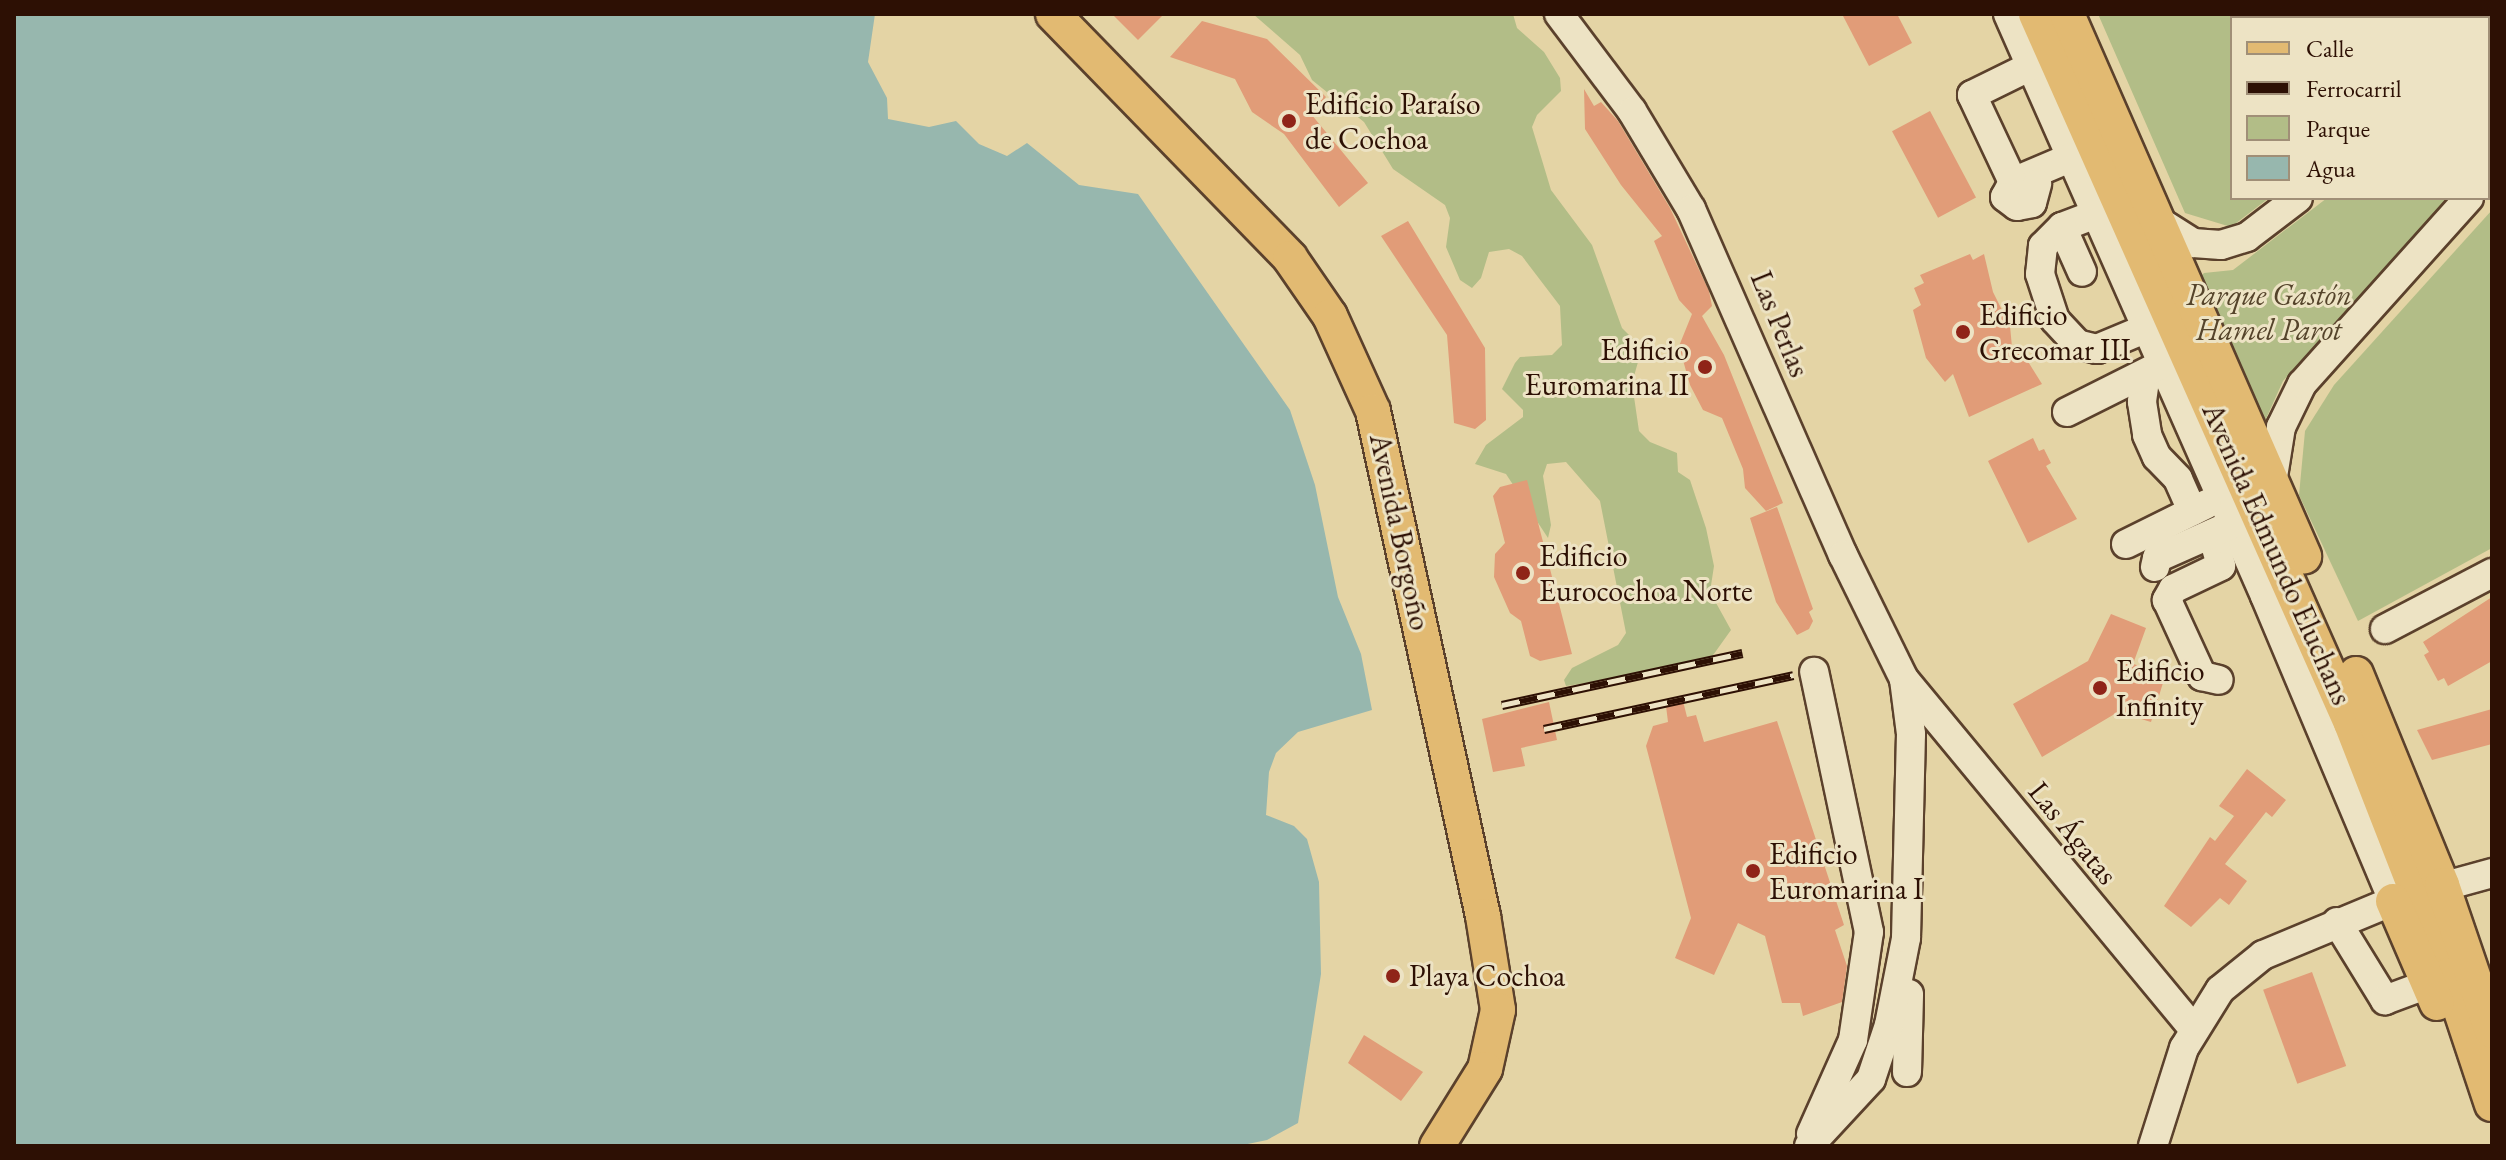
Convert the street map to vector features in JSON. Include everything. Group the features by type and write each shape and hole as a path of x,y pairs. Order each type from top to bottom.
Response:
{"main road":[{"name":"Avenida Borgoño","path":"1053,14 1290,258 1330,316 1373,411 1483,916 1498,1010 1485,1069 1437,1146"},
{"name":"Avenida Edmundo Eluchans","path":"2036,14 2179,363 2351,723 2418,893 2492,1105"},
{"name":"Avenida Edmundo Eluchans","path":"2067,14 2157,220 2179,363 2272,483 2416,791 2418,893 2492,1031"},
{"path":"2418,893 2428,984 2492,1105"}],"street":[{"name":"Las Perlas","path":"1559,14 1632,111 1691,209 1843,555 1904,679"},
{"path":"2008,14 2147,328 2179,363 2222,497 2221,566 2173,589 2167,600 2202,676 2219,680"},
{"path":"2033,65 1962,100 2025,183 2072,157"},
{"path":"2157,220 2193,243 2221,245 2247,237 2295,200"},
{"path":"2272,483 2281,427 2302,384 2467,200"},
{"path":"2096,214 2062,227 2048,238 2039,265 2060,330 2077,344 2097,349 2147,328"},
{"path":"2062,227 2082,272"},
{"path":"2067,412 2179,363"},
{"path":"2179,363 2142,402 2147,435 2157,457 2178,479 2192,511"},
{"path":"2126,544 2222,497"},
{"path":"2223,529 2418,893"},
{"path":"2155,567 2157,558 2223,529"},
{"path":"2385,629 2492,573"},
{"path":"1808,1146 1853,1040 1869,932 1814,672"},
{"path":"1904,679 1911,734 1906,938 1907,1072"},
{"name":"Las Ágatas","path":"1904,679 2193,1028"},
{"path":"2153,1146 2193,1028 2220,990 2249,964 2337,922 2418,893 2492,873"},
{"path":"2337,922 2385,1000 2428,984"},
{"path":"1808,1146 1850,1105 1878,1064 1906,938"}],"green space":[{"path":"1253,14 1513,14 1517,28 1544,52 1560,78 1561,91 1537,115 1532,127 1551,190 1592,245 1622,328 1642,348 1632,383 1639,431 1650,442 1677,453 1678,472 1690,480 1706,528 1714,566 1710,592 1731,630 1706,665 1566,686 1564,680 1572,668 1618,645 1626,633 1600,501 1566,462 1547,464 1543,476 1551,525 1548,538 1506,474 1475,464 1486,445 1523,417 1523,410 1502,389 1515,363 1520,357 1552,355 1562,345 1560,306 1522,256 1509,249 1489,252 1481,278 1472,288 1460,280 1446,247 1450,218 1445,205 1393,169 1364,122 1312,80 1300,55"},
{"path":"2098,14 2442,14 2230,16 2230,200 2266,200 2231,227 2185,213"},
{"name":"Parque Gastón Hamel Parot","path":"2324,200 2448,200 2283,381 2260,432 2194,283 2204,273 2233,270"},
{"path":"2492,210 2492,548 2358,621 2299,495 2305,431 2334,385"}],"water":[{"path":"14,14 875,14 868,62 887,98 888,119 929,127 956,121 979,144 1007,156 1027,143 1079,185 1138,194 1290,410 1315,485 1338,597 1361,654 1372,710 1298,732 1276,753 1269,772 1266,815 1294,826 1307,839 1319,882 1321,974 1298,1123 1267,1140 1238,1146 14,1146"}],"building":[{"path":"1112,14 1164,14 1138,40"},
{"path":"1842,14 1897,14 1912,43 1869,66"},
{"name":"Edificio Paraíso de Cochoa","path":"1202,21 1267,39 1326,97 1311,114 1368,183 1339,207 1284,134 1252,112 1235,79 1170,57"},
{"name":"Edificio Euromarina II","path":"1584,89 1594,106 1601,102 1618,121 1670,208 1709,291 1712,306 1702,316 1724,355 1783,503 1766,511 1745,488 1743,469 1722,418 1703,410 1690,385 1679,346 1692,314 1679,300 1654,241 1662,236 1621,185 1585,129"},
{"path":"1930,111 1976,198 1938,218 1892,131"},
{"path":"1408,221 1485,348 1486,420 1475,429 1454,423 1447,335 1381,236"},
{"name":"Edificio Grecomar III","path":"1970,254 1973,260 1984,254 1993,292 2010,326 2012,347 2019,347 2042,384 1969,417 1953,374 1945,382 1926,358 1913,310 1921,305 1914,288 1924,283 1920,275"},
{"path":"2033,438 2039,451 2044,449 2051,463 2046,466 2077,519 2028,543 1988,461"},
{"name":"Edificio Eurocochoa Norte","path":"1527,480 1572,654 1540,661 1530,656 1521,621 1510,613 1494,577 1495,554 1505,543 1493,496 1500,487"},
{"path":"1777,507 1813,609 1809,612 1813,621 1809,629 1797,635 1776,602 1750,518"},
{"path":"2492,597 2492,661 2448,686 2444,678 2438,681 2424,655 2429,652 2423,642"},
{"name":"Edificio Infinity","path":"2111,614 2146,628 2133,664 2166,673 2151,722 2118,712 2042,757 2013,704 2088,661"},
{"name":"Edificio Euromarina I","path":"1683,701 1687,717 1696,715 1704,742 1777,721 1844,925 1835,930 1847,966 1842,1002 1803,1016 1800,1003 1782,1003 1765,936 1738,923 1714,975 1675,958 1691,918 1646,746 1653,726 1668,722 1666,706"},
{"path":"1549,702 1557,740 1521,748 1525,766 1493,772 1482,719"},
{"path":"2492,709 2492,744 2432,760 2417,730"},
{"path":"2247,769 2286,800 2272,817 2266,812 2225,864 2247,881 2229,905 2220,898 2191,927 2164,906 2210,837 2215,841 2234,816 2219,806"},
{"path":"2312,972 2346,1066 2297,1084 2263,990"},
{"path":"1364,1035 1423,1072 1401,1101 1348,1063"}],"railway":[{"path":"1502,705 1742,653"},
{"path":"1544,729 1793,675"}],"place":[{"name":"Edificio Paraíso de Cochoa","path":"1289,121"},
{"name":"Edificio Grecomar III","path":"1963,332"},
{"name":"Edificio Euromarina II","path":"1705,367"},
{"name":"Edificio Eurocochoa Norte","path":"1523,573"},
{"name":"Edificio Infinity","path":"2100,688"},
{"name":"Edificio Euromarina I","path":"1753,871"},
{"name":"Playa Cochoa","path":"1393,976"}]}
